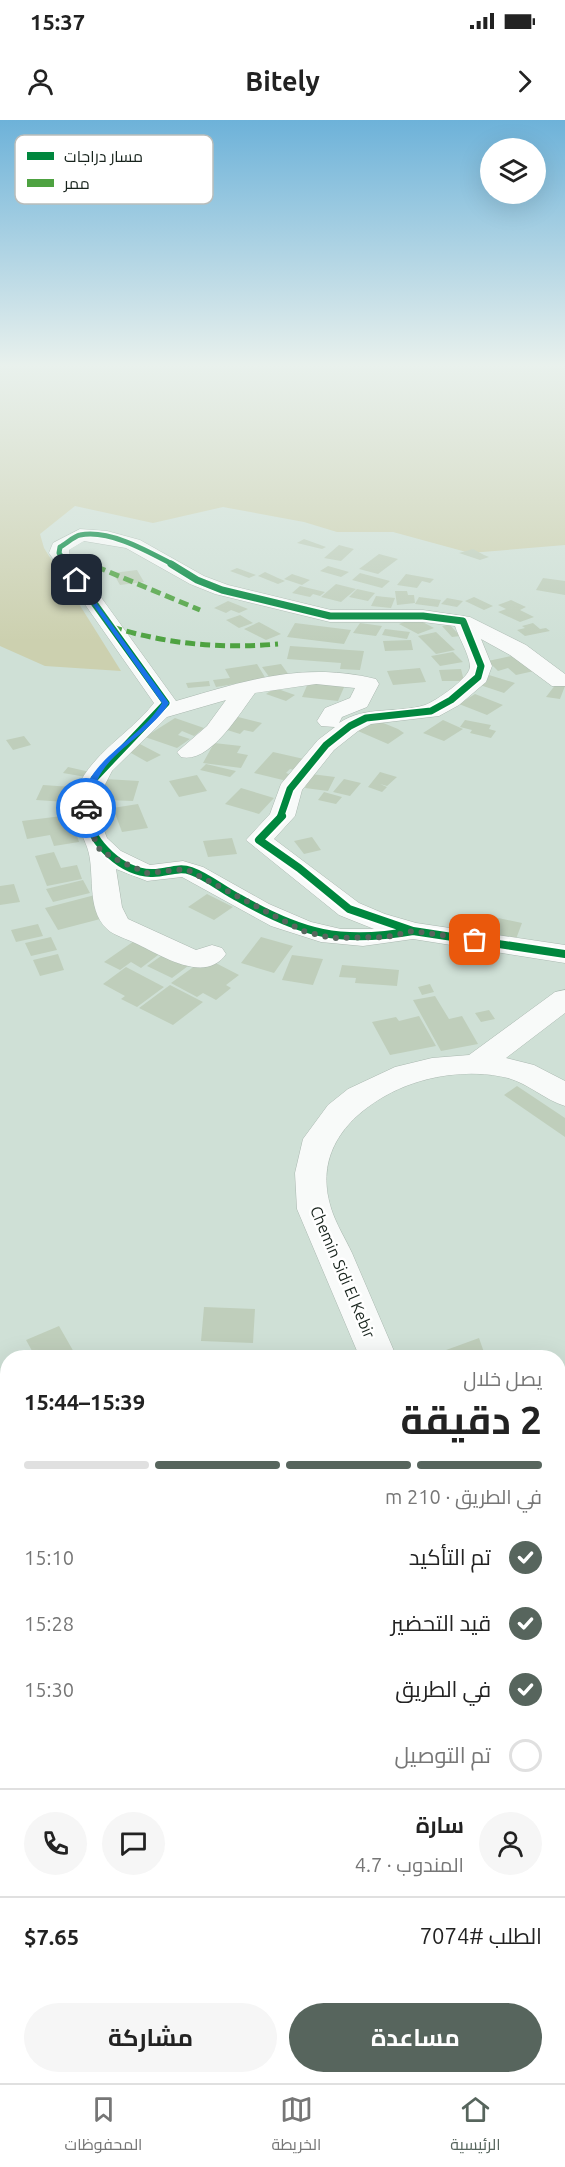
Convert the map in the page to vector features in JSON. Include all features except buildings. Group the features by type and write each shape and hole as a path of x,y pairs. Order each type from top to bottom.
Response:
{"street":[{"path":"212,954 190,958 117,924 108,907 100,850 90,829 85,807 93,779 111,758 160,712 166,703 59,553 60,547 80,535 106,537 133,544 183,570 196,580 222,590 289,604 330,616 423,616 463,621 518,650 560,681"},
{"path":"463,621 481,665 478,677 431,711 366,718 350,726 326,745 290,789 282,816 260,840 349,909 413,931 565,954"},
{"path":"160,712 248,686 348,678 368,684 359,702 333,713 325,728 326,745"},
{"path":"189,752 215,731 248,686"},
{"path":"100,850 147,873 186,869 303,931 331,938 387,937 413,931"},
{"path":"477,1064 565,999"},
{"name":"Chemin Sidi El Kebir","path":"376,1350 312,1200 313,1160 323,1132 354,1101 380,1085 410,1073 442,1066 477,1064 510,1068 565,1095"}],"green space":[{"path":"0,459 565,459 565,545 470,553 393,532 337,532 304,522 223,507 153,523 75,506 40,534 44,548 121,671 45,666 0,646"}],"marked path":[{"path":"62,559 102,569 200,610"},
{"path":"112,627 154,639 194,645 234,647 278,644"}],"cycle path":[{"path":"413,931 363,938 321,934 281,920 194,872 183,869 157,873 145,872 112,857 99,845 90,830 86,809 87,794 94,779 166,703 67,566 59,553 60,547 80,535 107,537 133,544 183,570 197,580 222,590 289,604 330,616 423,616 463,621 481,666 478,677 451,700 431,711 366,718 350,726 326,745 290,789 282,816 259,840 299,868 349,909 375,920 413,931 565,954"}],"way so far":[{"path":"86,808 90,829 100,850 119,861 147,873 186,869 303,931 331,938 359,939 387,937 413,931 475,940"}],"route":[{"path":"77,580 166,703 157,717 111,758 93,779 86,808"}]}
